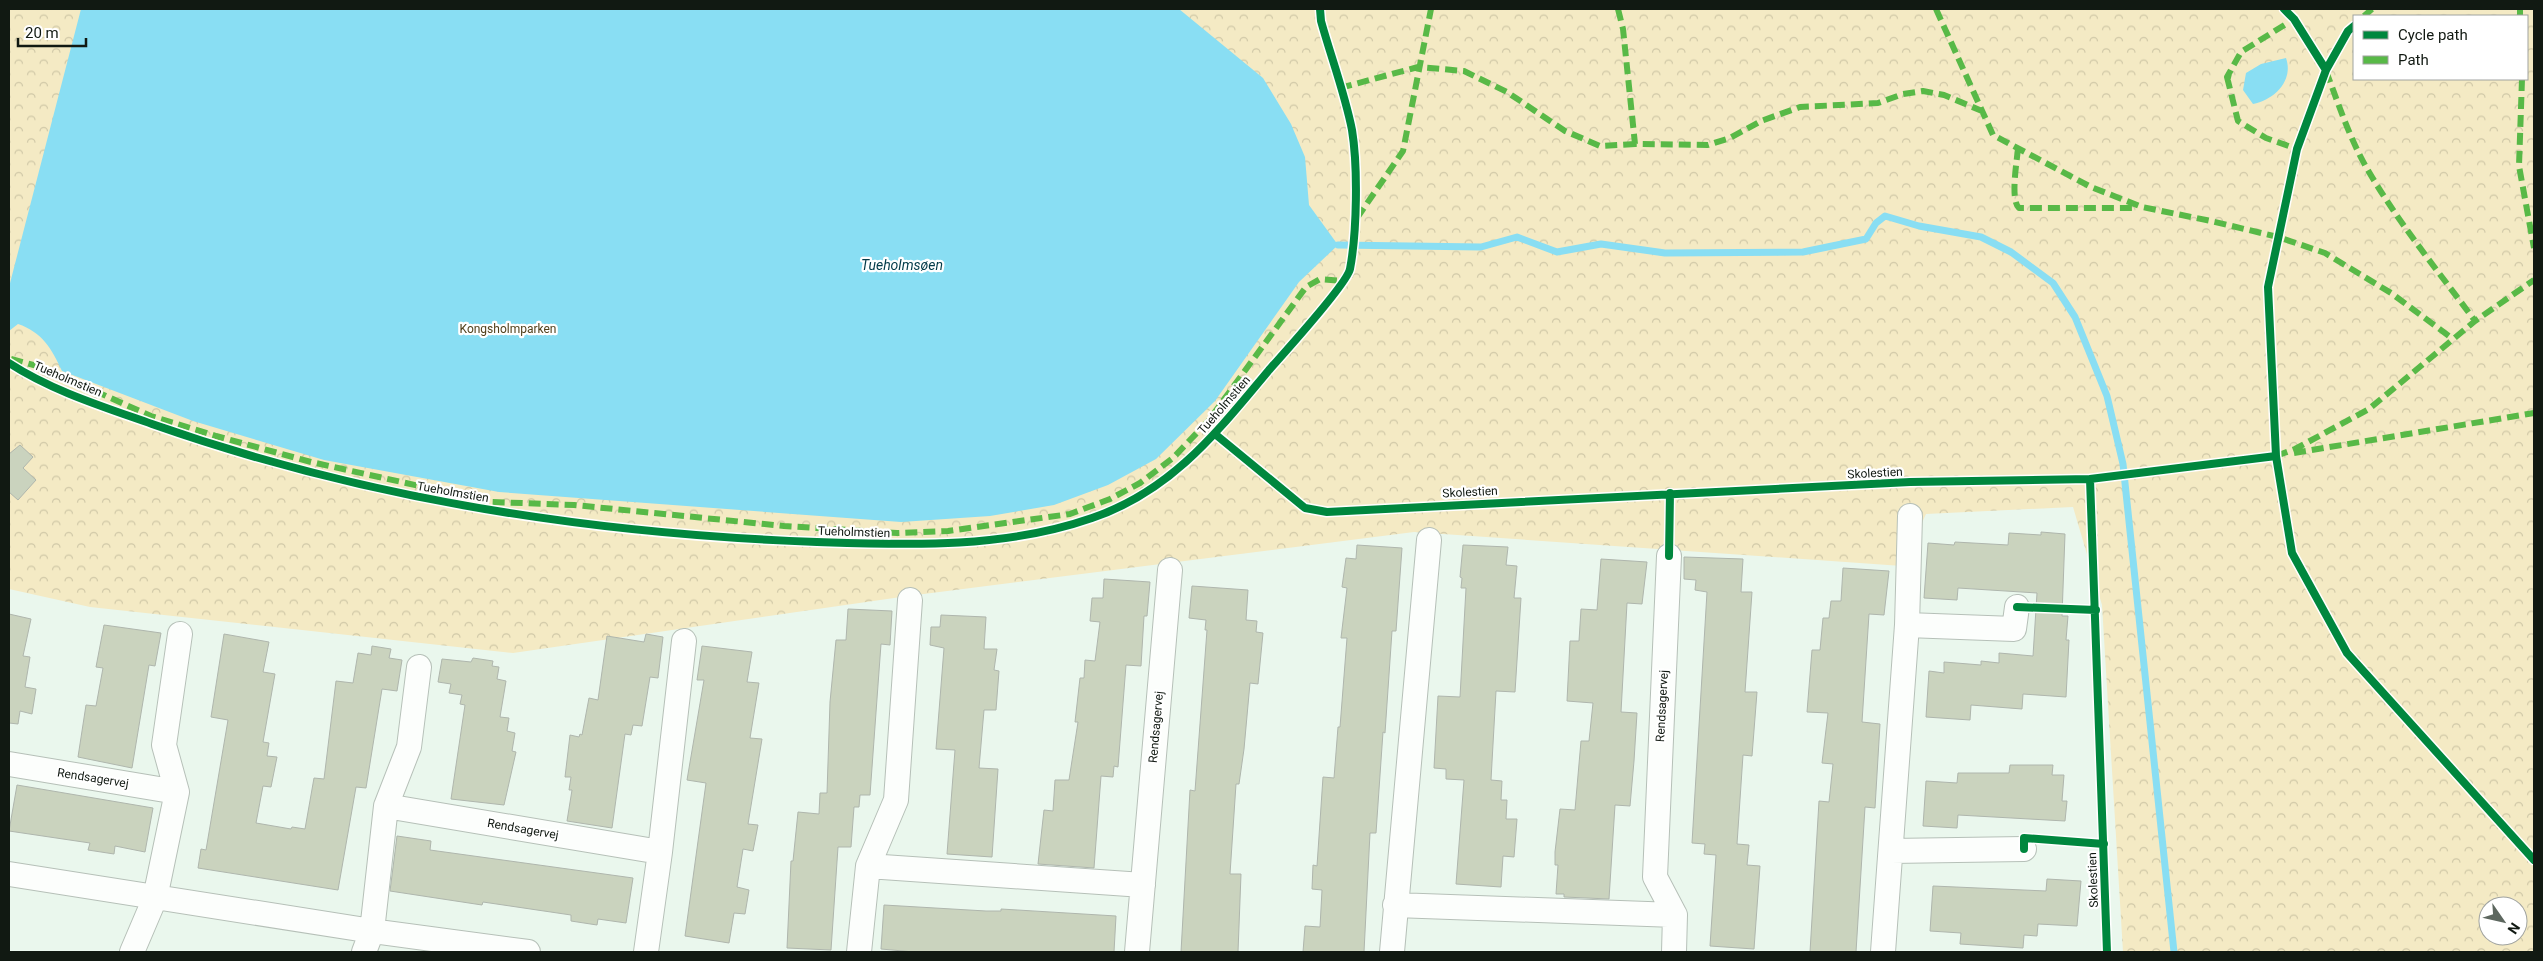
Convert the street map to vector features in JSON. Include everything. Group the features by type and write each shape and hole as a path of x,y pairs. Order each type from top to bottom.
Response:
{"street":[{"path":"1883,952 1892,851 1907,625 1910,516"},
{"path":"1392,952 1429,540"},
{"name":"Rendsagervej","path":"1669,556 1655,877 1675,914 1674,952"},
{"name":"Rendsagervej","path":"1137,952 1170,570"},
{"path":"859,952 868,866 896,800 910,600"},
{"path":"1907,625 2014,628 2017,607"},
{"path":"132,952 155,898 177,792 164,745 180,634"},
{"path":"646,952 660,852 684,641"},
{"path":"368,942 386,806 409,747 419,667"},
{"name":"Rendsagervej","path":"9,764 177,792"},
{"name":"Rendsagervej","path":"386,806 660,852"},
{"path":"1892,851 2024,849"},
{"path":"868,866 1143,885"},
{"path":"9,874 155,898 368,942 528,952"},
{"path":"1395,905 1675,914"}],"green space":[{"name":"Kongsholmparken","path":"9,9 2534,9 2534,952 2123,952 2102,605 2073,507 1926,514 1902,566 1414,532 908,596 513,653 90,607 9,589"}],"water":[{"name":"Tueholmsøen","path":"81,9 1179,9 1263,78 1291,124 1305,157 1309,205 1338,245 1299,282 1215,401 1156,459 1108,485 1054,505 990,516 901,522 499,492 324,460 193,421 62,371 45,342 34,332 18,324 9,331 9,287"},
{"path":"2286,58 2288,66 2285,82 2275,94 2253,104 2243,90 2246,73 2261,64"}],"building":[{"path":"20,445 33,457 23,468 36,480 18,500 9,492 9,454"},
{"path":"2041,532 2065,534 2062,616 2068,616 2066,640 2069,640 2066,697 2023,694 2022,709 1971,705 1970,720 1926,717 1929,671 1944,673 1944,662 1981,665 1981,661 1999,663 1999,653 2033,656 2037,593 1958,588 1957,600 1924,598 1928,543 1954,545 1955,542 2008,545 2009,533 2041,535"},
{"path":"1357,545 1402,548 1396,631 1392,631 1376,833 1370,833 1364,952 1303,952 1305,926 1320,927 1322,890 1312,889 1313,865 1317,866 1323,777 1334,778 1338,727 1340,727 1347,638 1341,638 1347,588 1342,587 1346,558 1356,559"},
{"path":"1463,545 1508,547 1506,565 1517,566 1514,598 1521,598 1515,692 1496,691 1491,780 1502,781 1501,800 1507,800 1506,819 1517,819 1514,857 1503,856 1501,887 1456,884 1464,780 1446,779 1446,769 1434,768 1438,696 1460,697 1466,588 1461,588 1462,578 1460,577"},
{"path":"1684,557 1743,559 1741,592 1752,592 1745,692 1757,692 1752,756 1743,755 1737,844 1749,845 1747,865 1760,866 1754,949 1710,946 1716,855 1704,854 1705,844 1692,843 1707,592 1695,590 1696,580 1684,579"},
{"path":"1601,559 1647,562 1642,604 1627,603 1621,712 1637,713 1630,806 1615,805 1609,899 1564,897 1564,894 1556,894 1558,865 1555,865 1560,809 1575,810 1581,741 1589,741 1593,703 1567,701 1570,641 1579,641 1581,609 1597,610"},
{"path":"1843,568 1889,571 1884,615 1869,614 1862,722 1880,724 1875,808 1865,807 1856,952 1810,952 1819,801 1829,802 1833,764 1822,763 1828,713 1807,712 1812,650 1820,650 1823,618 1829,618 1831,601 1841,601"},
{"path":"1104,579 1150,582 1147,616 1144,616 1141,666 1126,665 1118,767 1114,766 1113,777 1101,776 1094,868 1038,864 1044,810 1053,811 1055,780 1069,780 1078,722 1075,722 1080,678 1084,678 1085,660 1095,661 1100,622 1090,621 1092,598 1103,598"},
{"path":"1192,586 1248,590 1246,620 1257,621 1256,632 1263,633 1258,684 1250,683 1244,749 1239,784 1236,784 1230,874 1241,874 1238,952 1181,952 1190,790 1195,791 1207,630 1205,630 1206,620 1189,618"},
{"path":"848,609 892,611 890,645 881,644 870,795 860,795 859,807 854,807 851,847 838,847 831,950 787,948 791,861 793,861 798,812 819,814 820,793 827,793 830,702 836,640 846,640"},
{"path":"9,614 31,619 23,656 30,657 25,687 36,689 32,714 20,711 18,724 9,723"},
{"path":"941,615 986,617 984,649 997,649 994,670 999,671 996,710 984,710 979,768 998,769 992,857 947,854 955,750 936,749 944,648 930,645 931,627 940,627"},
{"path":"104,625 161,633 155,666 149,665 132,768 78,757 86,705 96,706 103,668 96,667"},
{"path":"224,634 269,642 263,672 275,674 263,742 269,743 267,756 277,757 271,787 263,786 256,823 291,829 292,827 305,829 314,778 324,779 336,681 353,683 358,653 371,655 372,646 391,649 389,658 402,660 397,691 382,689 366,788 356,787 338,890 198,868 201,849 206,850 228,720 211,717"},
{"path":"646,634 663,637 658,678 650,677 642,726 633,725 631,735 625,734 612,828 567,821 572,790 569,790 571,777 565,777 570,735 579,737 580,734 582,735 589,698 598,700 607,636 644,642"},
{"path":"702,646 752,652 747,682 759,683 750,738 762,739 748,824 758,825 753,851 743,849 737,887 749,890 745,914 734,913 729,943 685,936 706,783 687,780 704,680 697,680"},
{"path":"473,658 493,661 492,666 499,667 497,679 506,681 500,717 509,718 507,731 515,733 512,751 516,752 504,805 451,799 465,705 460,704 462,695 449,693 451,684 438,682 442,659 471,662"},
{"path":"2010,765 2053,765 2052,775 2064,775 2062,801 2067,801 2065,821 1958,815 1957,828 1923,826 1926,781 1957,783 1958,773 2009,773"},
{"path":"17,785 153,808 145,852 115,846 114,854 88,850 90,843 9,831"},
{"path":"397,836 431,841 430,850 633,878 626,923 598,919 597,925 571,921 571,915 483,902 482,905 390,891"},
{"path":"2047,879 2081,881 2077,926 2038,924 2037,936 2024,935 2023,948 1960,944 1961,933 1930,931 1933,886 2046,891"},
{"path":"884,905 986,911 1001,911 1001,909 1116,916 1114,952 914,952 881,949"}],"waterway":[{"path":"1338,245 1481,247 1517,237 1557,252 1601,244 1665,253 1803,252 1866,239 1876,223 1885,216 1919,226 1981,237 2011,252 2053,283 2075,317 2107,396 2123,464 2174,952"}],"marked path":[{"path":"1357,218 1403,151 1431,9"},
{"path":"1618,9 1623,29 1635,144 1708,145 1730,138 1761,121 1800,107 1878,103 1903,94 1923,91 1944,95 1982,111"},
{"path":"1936,9 1993,135 2091,187 2142,207 2278,237 2325,253 2391,293 2453,339"},
{"path":"2365,15 2372,9"},
{"path":"2520,9 2520,15"},
{"path":"2231,78 2227,77 2241,52 2294,19"},
{"path":"1340,88 1418,67 1464,71 1507,92 1565,131 1600,146 1635,144"},
{"path":"2326,71 2350,135 2369,172 2407,230 2475,321"},
{"path":"2227,77 2238,121 2266,138 2297,149"},
{"path":"2522,80 2519,166 2534,248"},
{"path":"2018,148 2014,189 2016,204 2019,208 2137,208"},
{"path":"11,359 41,367 151,416 216,436 311,462 492,502 574,505 784,526 897,533 948,531 1070,514 1110,499 1140,483 1173,458 1209,420 1306,287 1320,279 1344,281"},
{"path":"2276,456 2295,449 2369,409 2475,321 2534,280"},
{"path":"2294,453 2534,413"}],"cycle path":[{"name":"Tueholmstien","path":"9,363 43,382 79,398 232,450 314,473 480,508 648,531 817,542 886,544 956,543 990,540 1058,528 1092,518 1120,506 1146,492 1191,457 1231,415 1300,335 1346,277 1350,269 1355,219 1356,180 1354,145 1349,116 1321,21 1320,9"},
{"path":"2284,9 2294,19 2326,70"},
{"path":"2353,27 2348,31 2326,70 2297,149 2268,287 2276,456 2292,553 2347,653 2534,860"},
{"name":"Tueholmstien","path":"1215,434 1305,508 1327,512 1910,482 2090,479 2107,952"},
{"path":"2090,479 2276,456"},
{"path":"1669,556 1670,493"},
{"path":"2017,607 2096,610"},
{"name":"Skolestien","path":"2024,849 2024,838 2104,844"}]}
